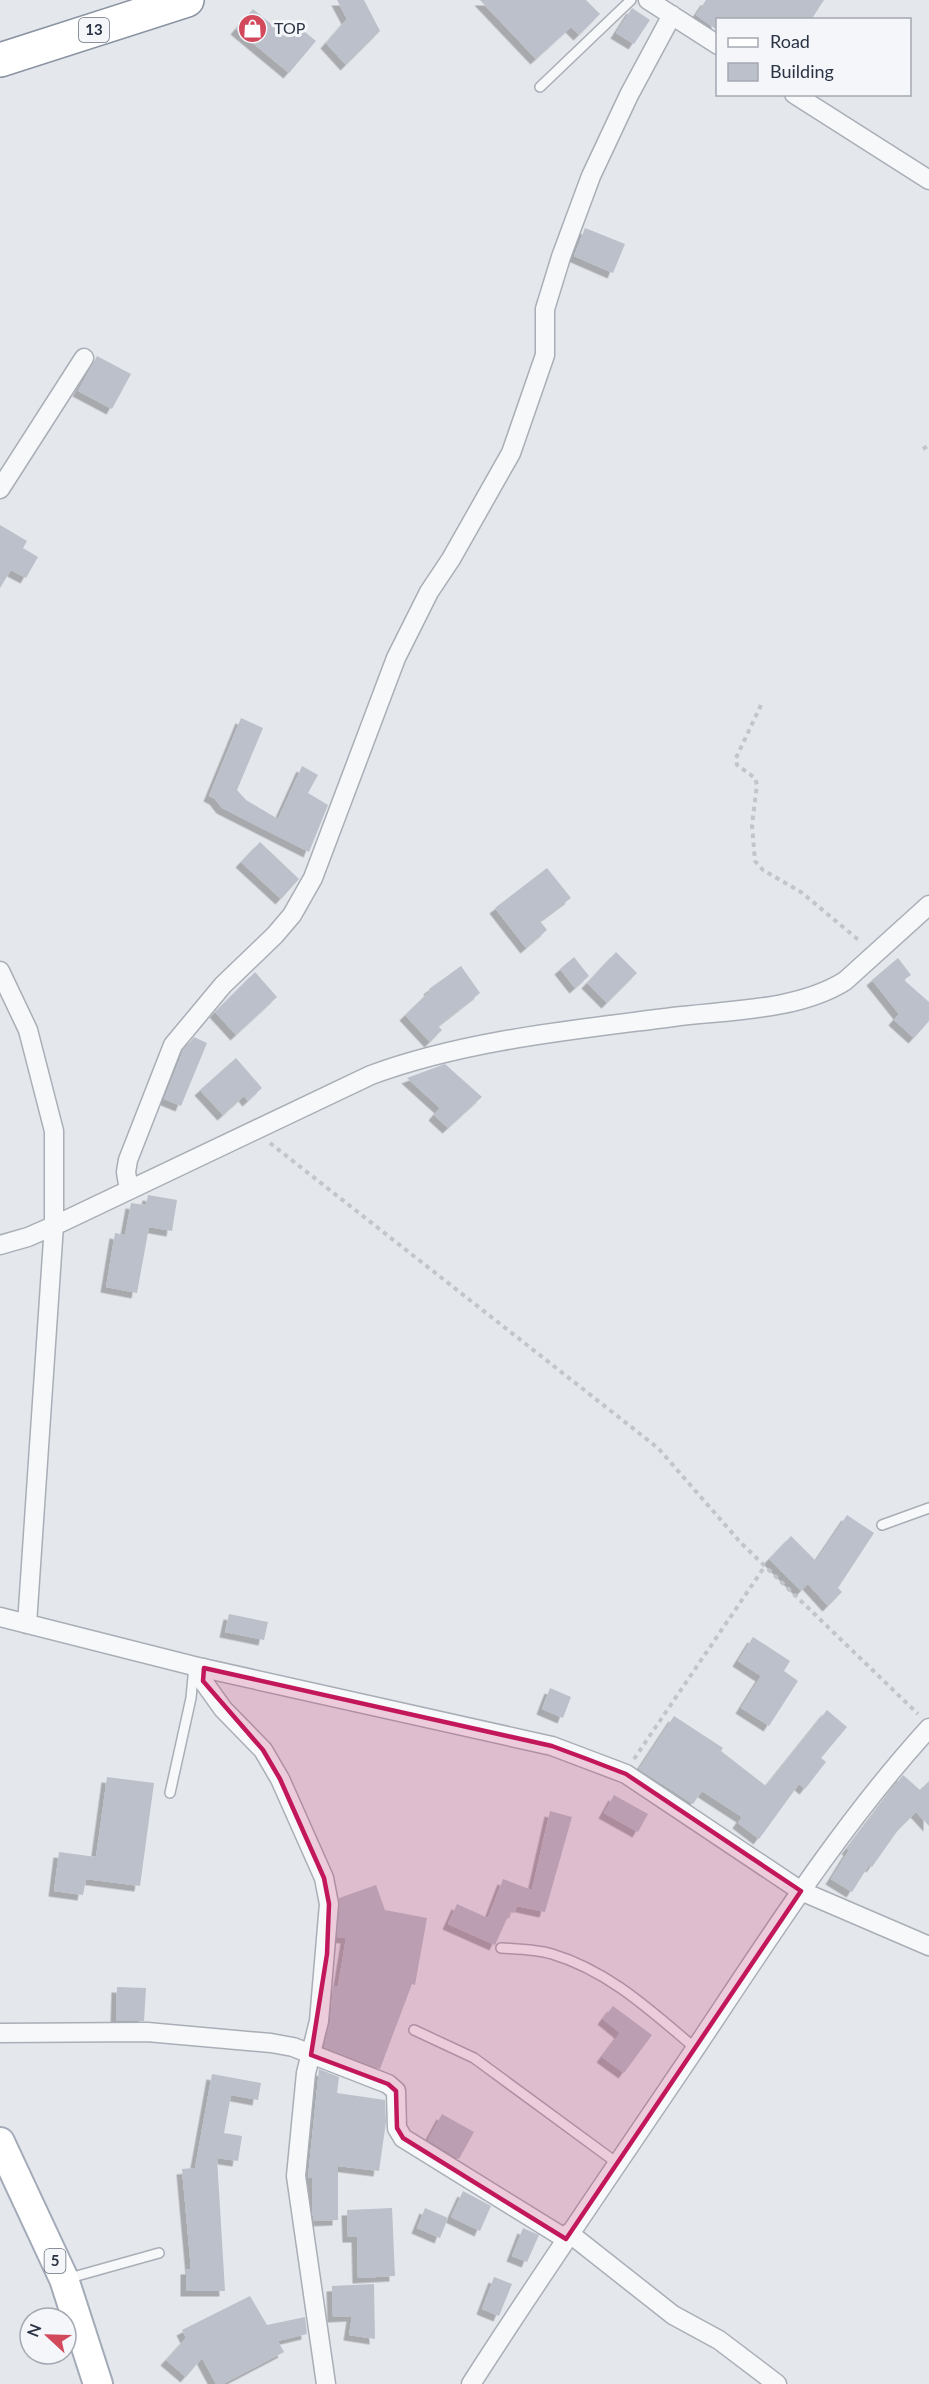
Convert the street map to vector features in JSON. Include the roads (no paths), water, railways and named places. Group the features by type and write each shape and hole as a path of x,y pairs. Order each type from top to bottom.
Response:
{"highway":[{"name":"13","path":"0,60 188,0"}],"main road":[{"name":"5","path":"0,2142 64,2279 98,2384"}],"street":[{"path":"648,0 716,44"},
{"path":"129,1190 126,1172 128,1160 168,1056 199,1011 275,935 300,903 327,844 396,658 429,592 451,559 512,453 545,355 545,309 561,257 591,176 672,15"},
{"path":"801,96 819,101 929,180"},
{"path":"0,489 84,358"},
{"path":"0,1245 54,1226 371,1075 415,1059 605,1026 807,998 829,991 875,954 929,905"},
{"path":"0,970 28,1030 52,1122 54,1226 27,1624"},
{"path":"0,1617 199,1667 552,1746 626,1774 801,1891 929,1946"},
{"path":"199,1667 203,1681 223,1708 262,1750 280,1779 324,1878 329,1904 327,1954 306,2073 296,2176 326,2384"},
{"path":"471,2384 801,1891 925,1723"},
{"path":"0,2033 190,2034 293,2047 388,2084 396,2091 398,2128 403,2138 568,2236 674,2315 729,2346 777,2384"}],"lane":[{"path":"540,87 631,0"},
{"path":"882,1525 929,1508"},
{"path":"170,1793 190,1698 199,1667"},
{"path":"501,1948 550,1953 592,1969 635,1998 695,2048"},
{"path":"414,2030 474,2058 617,2163"},
{"path":"64,2279 159,2253"}],"place":[{"name":"TOP","path":"253,28"}]}
